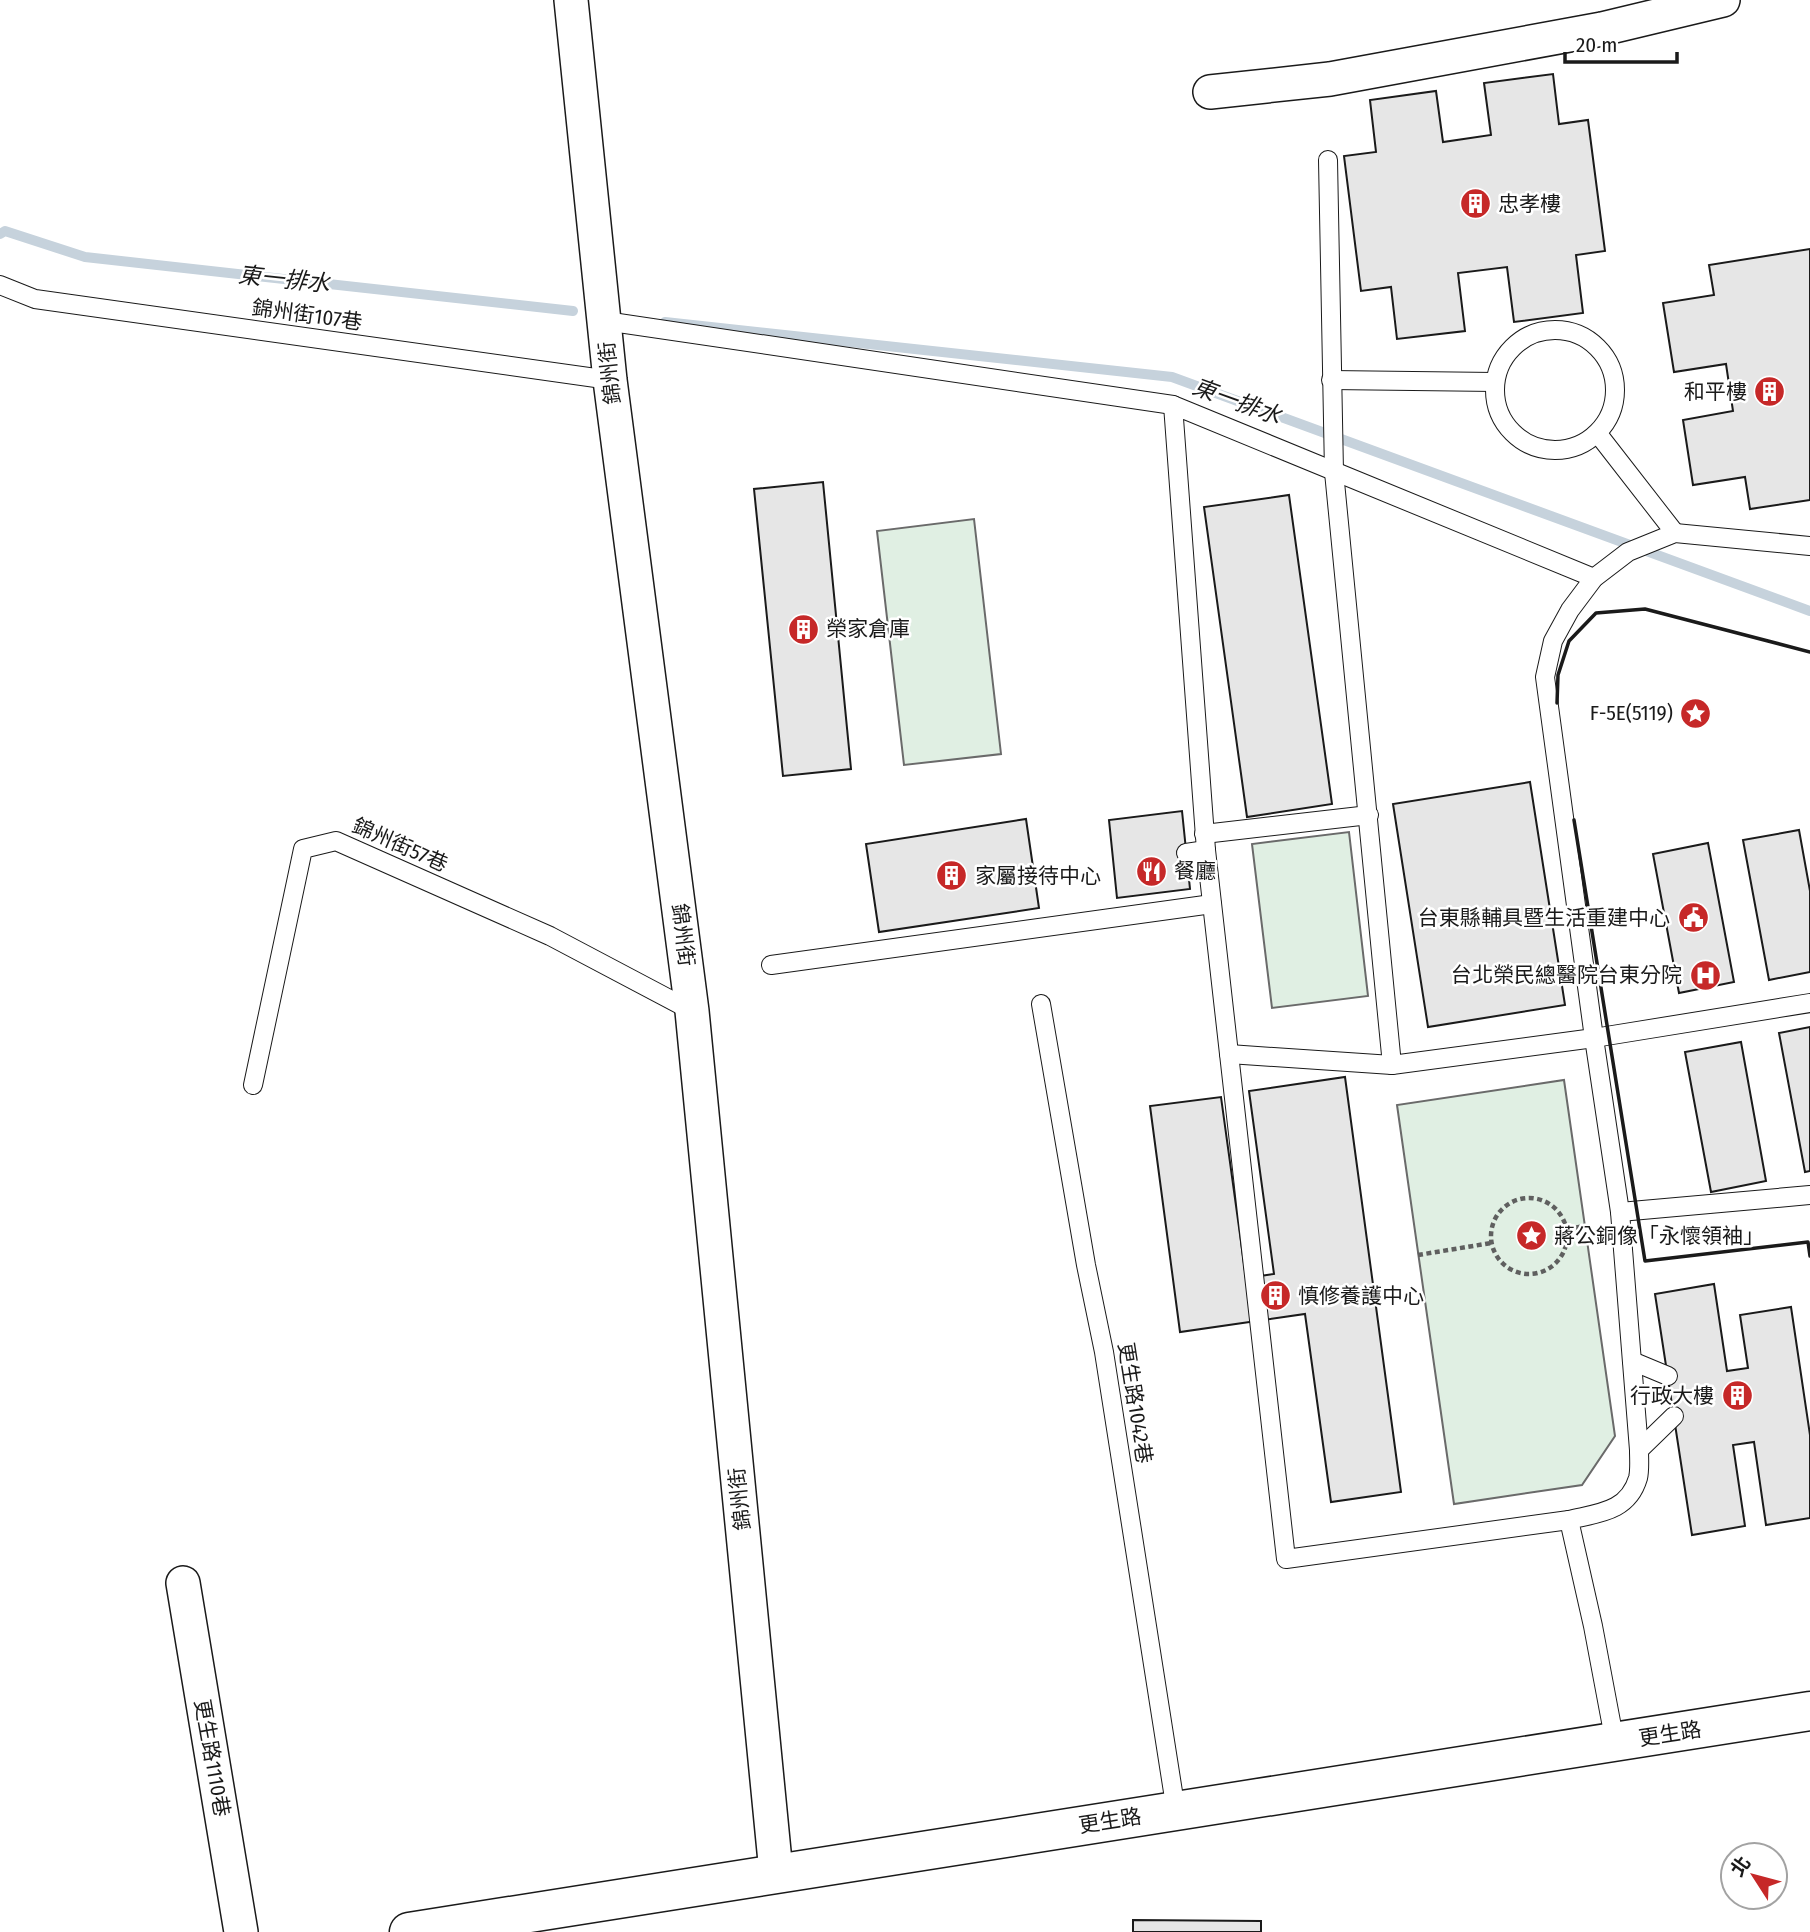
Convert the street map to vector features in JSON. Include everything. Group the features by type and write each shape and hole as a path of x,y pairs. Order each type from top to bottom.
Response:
{"main road":[{"name":"更生路","path":"409,1932 1810,1711"}],"street":[{"name":"錦州街","path":"571,0 610,380 692,1011 776,1872"},
{"path":"1210,92 1331,79 1602,29 1723,0"},
{"name":"更生路1110巷","path":"183,1583 242,1932"}],"lane":[{"path":"1328,160 1331,401 1335,472 1392,1065"},
{"name":"錦州街107巷","path":"0,285 35,299 610,380"},
{"path":"605,321 1173,405 1594,578"},
{"path":"1545,330 1564,330 1583,336 1598,347 1609,362 1616,381 1615,400 1609,418 1598,434 1583,445 1565,451 1546,450 1528,445 1513,434 1501,419 1495,402 1495,382 1500,364 1511,348 1527,337 1545,330"},
{"path":"1331,380 1495,382"},
{"path":"1173,405 1205,842 1286,1559 1569,1520 1614,1510 1626,1499 1638,1478 1639,1450 1620,1212 1545,677 1553,641 1570,610 1594,578 1628,552 1675,533 1810,546"},
{"path":"1598,434 1675,533"},
{"path":"1186,853 1205,842 1369,815"},
{"name":"錦州街57巷","path":"253,1085 303,849 336,841 550,936 692,1011"},
{"path":"771,965 1212,904"},
{"path":"1229,1054 1392,1065 1594,1038 1810,1003"},
{"name":"更生路1042巷","path":"1041,1004 1086,1265 1104,1352 1176,1811"},
{"path":"1620,1212 1810,1195"},
{"path":"1632,1361 1668,1376"},
{"path":"1639,1450 1674,1416"},
{"path":"1569,1520 1615,1743"}],"path":[{"path":"1522,1198 1546,1201 1563,1218 1567,1229 1562,1255 1542,1272 1516,1272 1504,1265 1491,1243 1491,1231 1501,1209 1522,1198"},
{"path":"1567,1229 1585,1226"},
{"path":"1418,1255 1491,1243"}],"green space":[{"path":"974,519 1001,754 904,765 877,531"},
{"path":"1349,832 1368,996 1272,1008 1252,844"},
{"path":"1564,1080 1615,1436 1582,1485 1454,1504 1397,1105"}],"building":[{"name":"忠孝樓","path":"1553,74 1559,124 1588,120 1605,251 1576,255 1583,313 1514,322 1507,267 1458,273 1465,331 1397,339 1391,287 1361,291 1344,156 1376,152 1370,100 1436,91 1443,142 1491,135 1484,83"},
{"name":"和平樓","path":"1810,249 1810,500 1750,509 1745,477 1693,485 1683,420 1733,411 1726,364 1674,372 1663,303 1714,295 1709,265"},
{"name":"榮家倉庫","path":"823,482 851,769 783,776 754,489"},
{"path":"1289,495 1332,804 1247,817 1204,507"},
{"path":"1530,782 1565,1005 1428,1027 1393,804"},
{"name":"餐廳","path":"1182,811 1190,889 1117,898 1109,820"},
{"name":"家屬接待中心","path":"1026,819 1039,908 879,932 866,844"},
{"path":"1799,830 1810,891 1810,972 1769,980 1743,840"},
{"name":"台東縣輔具暨生活重建中心","path":"1708,843 1734,982 1679,993 1653,854"},
{"path":"1810,1027 1810,1171 1805,1172 1779,1033"},
{"path":"1741,1042 1766,1181 1711,1192 1685,1052"},
{"name":"慎修養護中心","path":"1345,1077 1401,1492 1331,1502 1305,1314 1180,1332 1150,1106 1221,1097 1246,1278 1274,1274 1249,1091"},
{"name":"行政大樓","path":"1714,1284 1727,1371 1748,1368 1740,1315 1791,1307 1810,1435 1810,1518 1766,1525 1754,1442 1733,1445 1745,1526 1692,1535 1655,1294"},
{"path":"1133,1920 1261,1921 1261,1932 1133,1932"}],"waterway":[{"name":"東一排水","path":"0,234 5,231 85,257 573,311"},
{"name":"東一排水","path":"665,322 1172,377 1810,611"}],"wall":[{"path":"1557,703 1558,675 1569,641 1596,613 1645,609 1810,652"},
{"path":"1574,820 1645,1261 1808,1242 1810,1256"}],"place":[{"name":"忠孝樓","path":"1475,204"},
{"name":"和平樓","path":"1770,392"},
{"name":"榮家倉庫","path":"803,629"},
{"name":"F-5E(5119)","path":"1696,713"},
{"name":"餐廳","path":"1151,871"},
{"name":"家屬接待中心","path":"952,876"},
{"name":"台東縣輔具暨生活重建中心","path":"1693,918"},
{"name":"台北榮民總醫院台東分院","path":"1705,975"},
{"name":"蔣公銅像「永懷領袖」","path":"1531,1236"},
{"name":"慎修養護中心","path":"1275,1296"},
{"name":"行政大樓","path":"1737,1396"}]}
